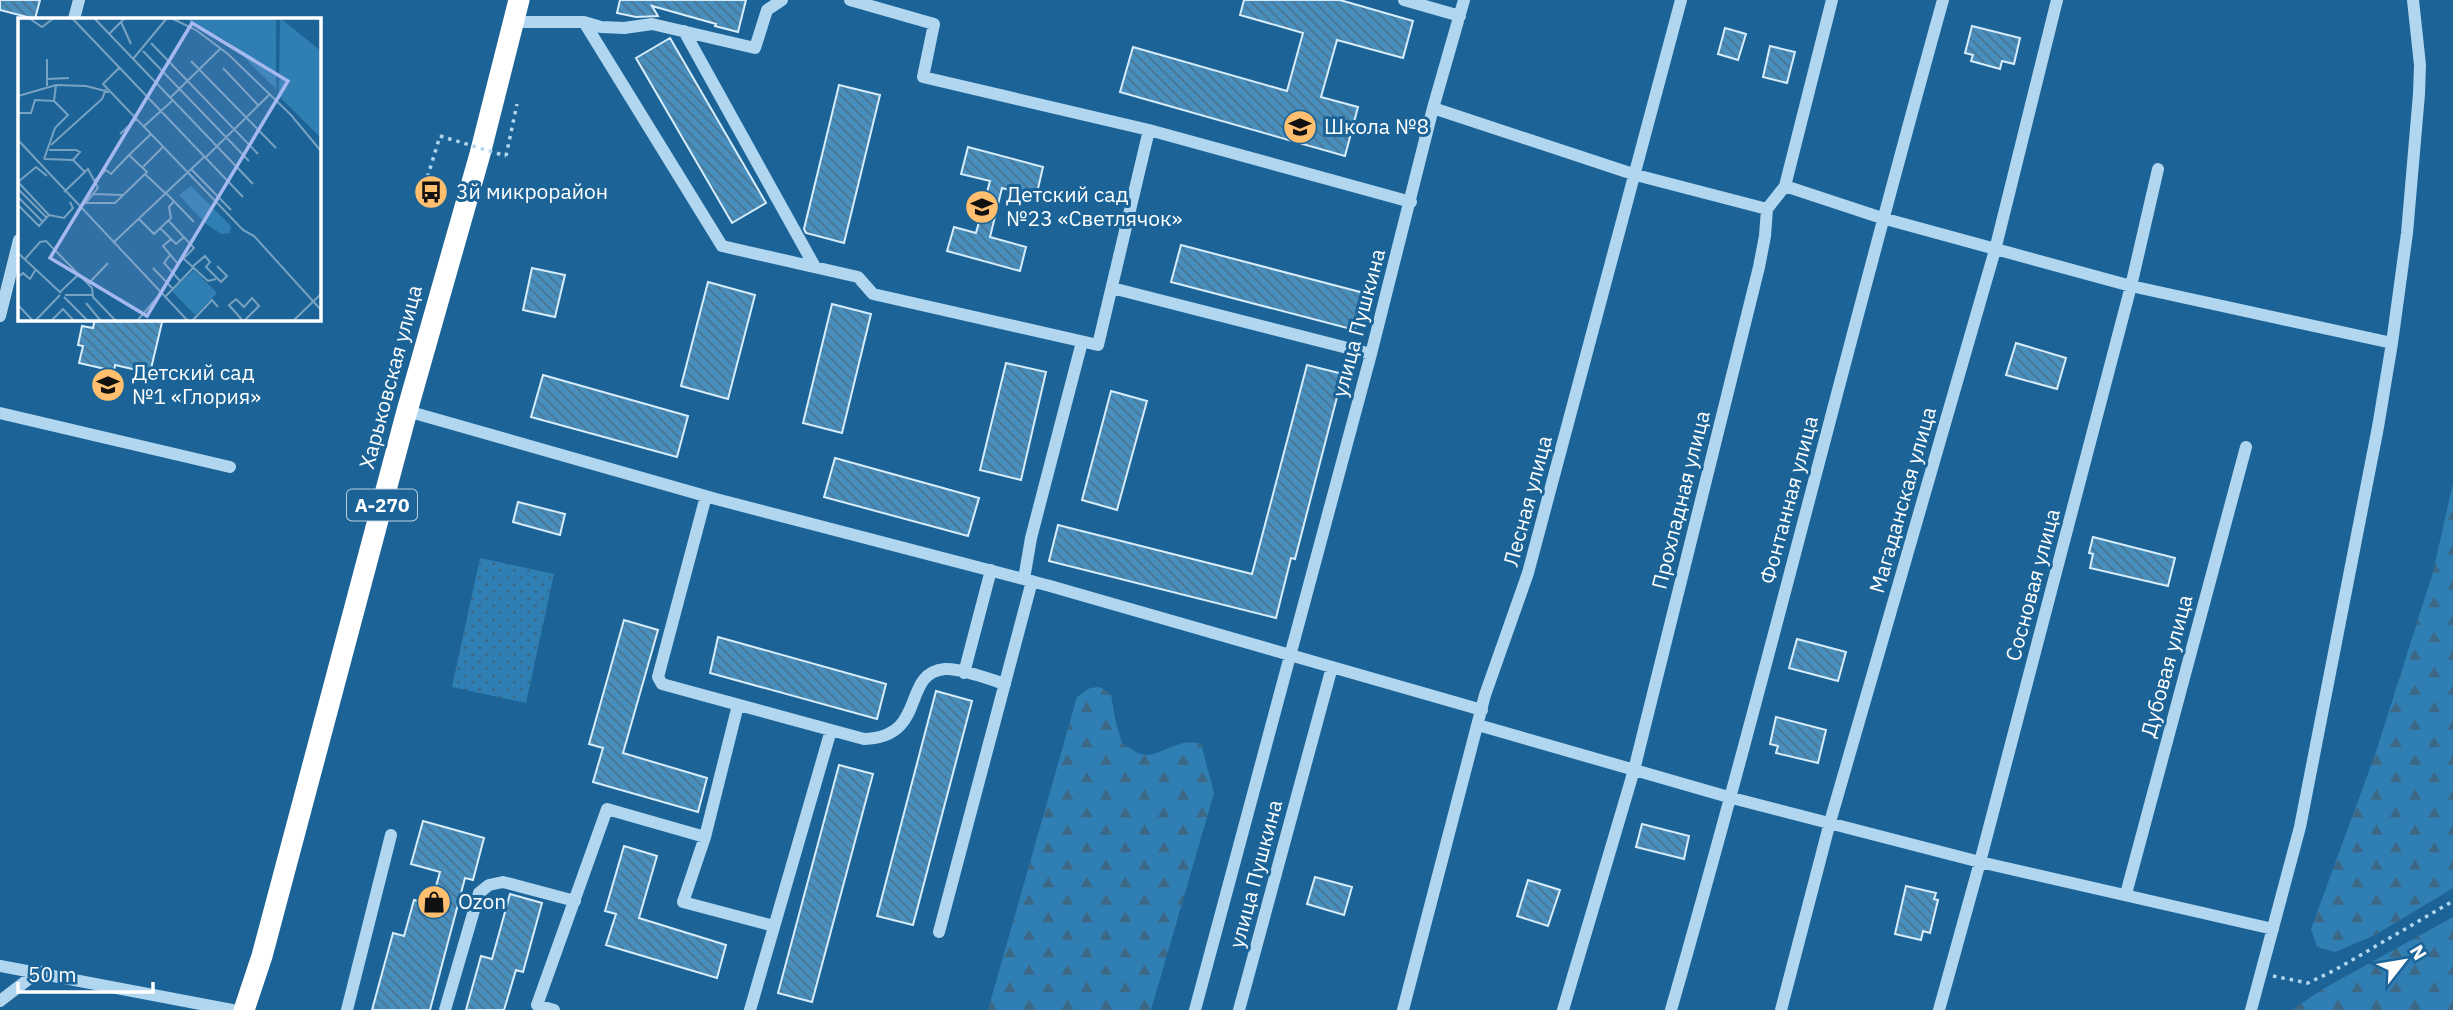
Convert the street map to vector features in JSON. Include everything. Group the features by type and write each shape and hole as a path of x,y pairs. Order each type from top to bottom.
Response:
{"highway":[{"name":"Харьковская улица","path":"244,1010 262,956 407,411 480,154 519,0"}],"street":[{"path":"74,18 79,0"},
{"path":"513,22 584,22 601,27 624,28 652,24 755,48 767,10 782,0"},
{"path":"850,0 934,24 923,78 1149,130 1411,202"},
{"path":"1404,0 1460,16"},
{"name":"улица Пушкина","path":"1195,1010 1371,354 1433,108 1464,0"},
{"name":"Лесная улица","path":"1403,1010 1482,710 1528,573 1681,0"},
{"path":"1433,108 1636,175 1767,209 1785,186 1832,0"},
{"name":"Фонтанная улица","path":"1671,1010 1732,798 1882,218 1943,0"},
{"name":"Магаданская улица","path":"1781,1010 1830,822 1994,250 2057,0"},
{"path":"2251,1010 2300,827 2392,343 2407,233 2419,94 2420,65 2413,0"},
{"path":"584,22 722,246 858,277 873,294 1082,342 1098,345 1149,130"},
{"path":"684,31 815,267"},
{"name":"Сосновая улица","path":"1938,1010 1980,862 2131,286 2158,169"},
{"path":"1785,186 1882,218 2131,286 2392,343"},
{"name":"Прохладная улица","path":"1563,1010 1634,770 1759,267 1767,209"},
{"path":"0,316 3,295 18,243"},
{"path":"1112,288 1371,354"},
{"path":"939,932 1005,684 1028,580 1031,538 1082,342"},
{"path":"407,411 706,496 1028,580 1482,710"},
{"path":"0,413 230,467"},
{"name":"Дубовая улица","path":"2126,894 2246,447"},
{"path":"706,496 658,677 662,684 864,739 883,736 904,723 911,712 916,693 927,677 945,669 1005,684"},
{"path":"964,673 991,570"},
{"name":"улица Пушкина","path":"1239,1010 1332,667"},
{"path":"738,705 705,837 683,902 774,926"},
{"path":"1478,725 1732,798 1980,862 2273,929"},
{"path":"750,1010 831,730"},
{"path":"554,1010 537,1005 607,809 705,837"},
{"path":"347,1010 391,835"},
{"path":"445,1010 479,893 489,885 503,882 575,901"},
{"path":"0,966 39,971 232,1010"},
{"path":"0,1002 39,971"}],"path":[{"path":"425,185 440,136 506,156 517,104"},
{"path":"2261,972 2308,983 2336,970 2453,901"}],"green space":[{"path":"2453,483 2453,888 2375,935 2335,952 2317,947 2311,929 2376,752 2433,572"},
{"path":"480,558 554,574 526,703 452,687"},
{"path":"1100,687 1111,694 1122,743 1134,751 1148,755 1184,743 1201,744 1214,793 1151,1010 988,1010 1077,697 1090,688"},
{"path":"2453,917 2453,1010 2292,1010 2323,989"}],"building":[{"path":"0,0 40,0 35,18 0,10"},
{"path":"620,0 746,0 738,32 652,6 658,16 636,17 617,13"},
{"path":"1244,0 1340,0 1413,21 1403,58 1337,40 1321,97 1358,107 1345,156 1120,92 1133,47 1287,91 1303,33 1240,15"},
{"path":"1972,26 2020,38 2014,64 2002,61 2000,69 1971,61 1973,55 1965,53"},
{"path":"1725,28 1746,34 1738,60 1718,54"},
{"path":"670,38 766,203 732,223 636,58"},
{"path":"1770,46 1795,52 1787,83 1763,77"},
{"path":"839,85 880,95 844,243 806,233 804,229"},
{"path":"968,147 1043,167 1036,197 1002,188 990,237 1026,247 1020,271 947,251 954,227 976,233 990,181 961,174"},
{"path":"1181,245 1364,293 1355,330 1171,282"},
{"path":"532,268 565,275 555,317 523,310"},
{"path":"708,282 755,295 728,399 681,386"},
{"path":"832,304 871,314 842,433 803,423"},
{"path":"95,320 163,320 150,373 115,365 114,371 79,363 83,346 78,345 82,326 93,328"},
{"path":"2016,343 2066,358 2057,389 2006,375"},
{"path":"1006,363 1046,372 1021,480 980,470"},
{"path":"1307,365 1343,374 1295,559 1291,558 1276,618 1049,561 1058,525 1252,574"},
{"path":"543,375 688,416 677,457 531,417"},
{"path":"1111,391 1147,401 1117,510 1082,500"},
{"path":"835,458 979,498 968,536 824,497"},
{"path":"518,502 565,514 560,535 513,522"},
{"path":"2093,537 2175,558 2168,586 2090,568 2093,554 2089,553"},
{"path":"624,620 658,630 623,753 707,778 698,812 593,782 603,748 589,744"},
{"path":"718,637 886,684 877,719 710,673"},
{"path":"1797,639 1846,652 1838,681 1789,668"},
{"path":"936,691 972,701 913,925 877,916"},
{"path":"1776,717 1826,730 1818,763 1776,753 1778,746 1770,744"},
{"path":"839,765 873,774 812,1002 778,993"},
{"path":"423,821 484,838 473,880 465,878 430,1010 372,1010 393,933 404,936 414,900 431,904 440,872 411,864"},
{"path":"1642,824 1689,836 1684,859 1636,847"},
{"path":"624,846 657,856 639,918 726,945 717,978 606,945 616,914 605,911"},
{"path":"1315,877 1352,887 1344,915 1307,904"},
{"path":"1528,880 1560,890 1548,926 1517,916"},
{"path":"1906,886 1936,893 1934,899 1938,900 1930,933 1923,931 1921,940 1895,934"},
{"path":"510,894 542,903 523,972 516,970 504,1010 466,1010 481,956 492,959"}],"place":[{"name":"Школа №8","path":"1300,127"},
{"name":"3й микрорайон","path":"431,192"},
{"name":"Детский сад №23 «Светлячок»","path":"982,207"},
{"name":"Детский сад №1 «Глория»","path":"108,385"},
{"name":"Ozon","path":"434,902"}]}
